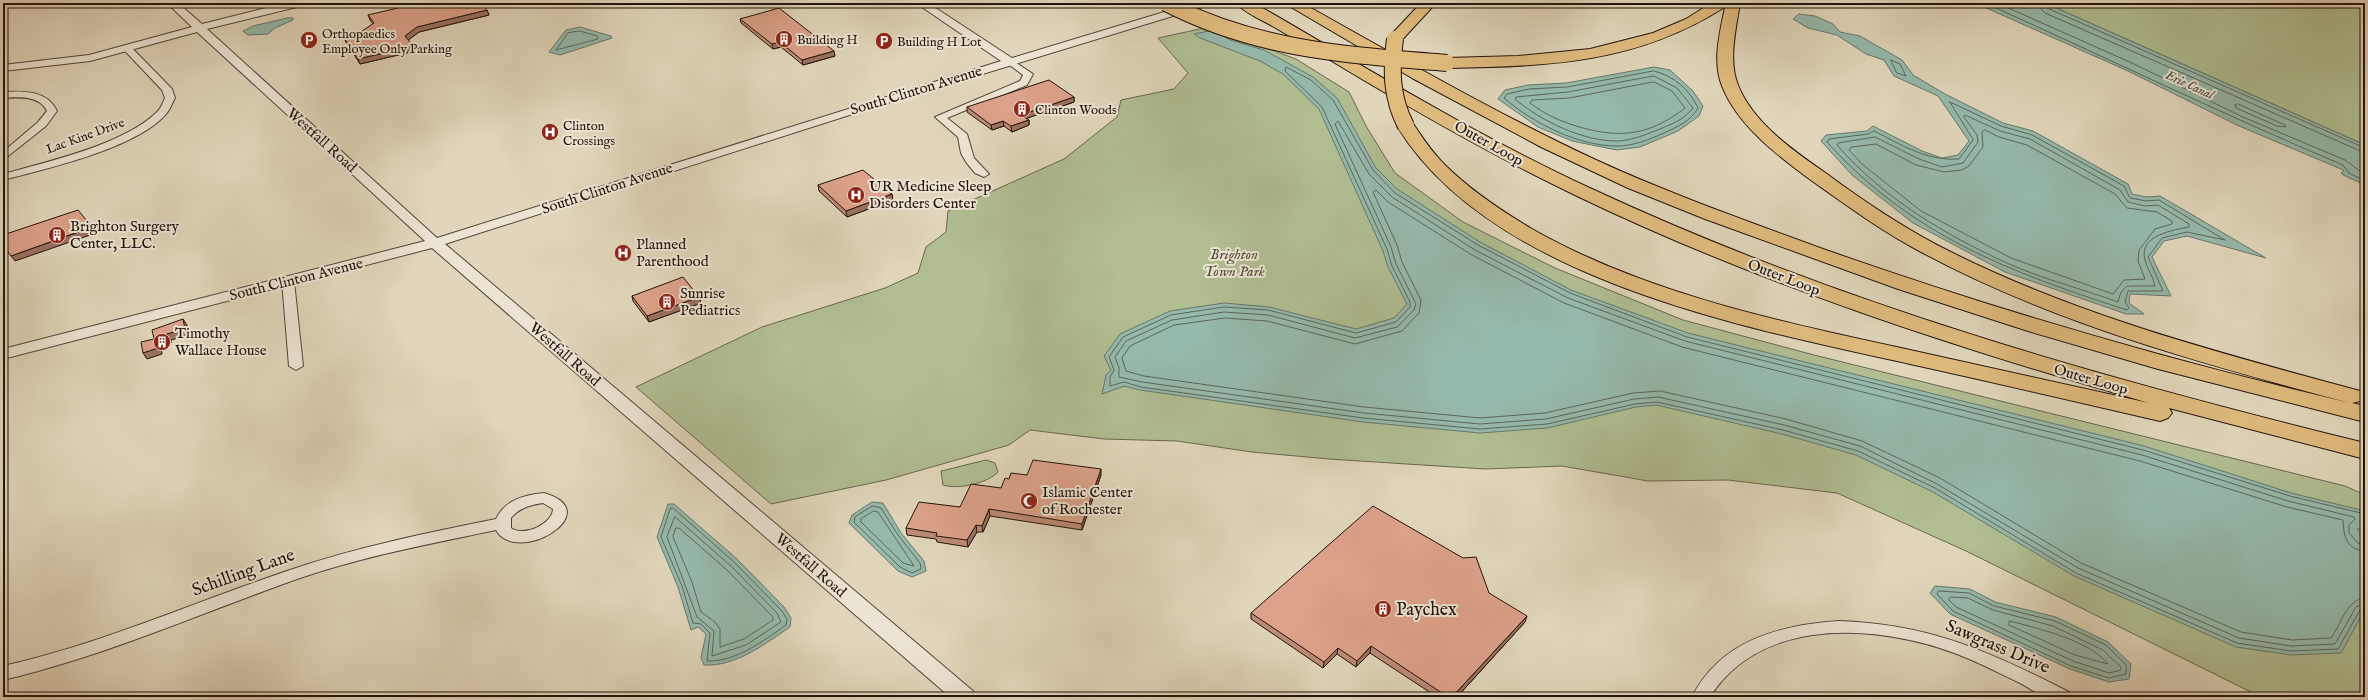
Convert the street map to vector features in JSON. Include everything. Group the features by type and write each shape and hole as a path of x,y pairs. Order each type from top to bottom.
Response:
{"highway":[{"path":"1166,3 1210,23 1291,46 1361,56 1447,63 1558,58 1647,42 1704,16 1721,3"},
{"name":"Outer Loop","path":"1243,3 1516,159 1621,209 1730,256 1876,311 2024,360 2192,408 2365,451"},
{"name":"Outer Loop","path":"1291,3 1530,134 1633,183 1751,230 1921,290 2094,345 2261,390 2365,414"},
{"path":"1430,3 1410,22 1396,39 1391,73 1392,92 1397,111 1418,146 1435,166 1456,186 1497,216 1567,256 1654,291 1727,314 1779,327 2365,458"},
{"path":"1734,3 1725,50 1729,85 1751,117 1787,153 1837,193 1908,237 1993,280 2101,322 2230,364 2365,400"}],"street":[{"name":"Westfall Road","path":"172,3 435,243 966,697"},
{"path":"3,68 72,62 128,49 301,3"},
{"path":"921,3 1028,74 1024,83 940,117 963,136 964,151 969,162 984,174"},
{"name":"South Clinton Avenue","path":"3,354 435,243 1009,61 1201,4"},
{"name":"Lac Kine Drive","path":"6,177 110,143 147,125 164,111 170,98 167,90 128,49"},
{"path":"3,95 35,97 45,100 50,105 52,111 42,124 3,157"},
{"path":"3,166 6,177"},
{"path":"288,281 296,366"},
{"name":"Schilling Lane","path":"3,674 91,651 222,600 320,566 394,546 501,523"},
{"name":"Sawgrass Drive","path":"1701,697 1725,665 1743,652 1782,635 1831,628 1861,628 1927,638 1961,649 1997,664 2063,697"}],"green space":[{"path":"2045,3 2365,3 2365,145"},
{"name":"Brighton Town Park","path":"1209,27 1296,59 1349,92 1366,126 1395,173 1463,222 1555,268 1683,320 1814,355 2345,486 2365,495 2365,697 2261,697 1966,551 1837,493 1728,480 1648,481 1562,466 1485,469 1329,459 1252,452 1177,441 1104,439 1030,430 1009,445 886,480 771,504 636,387 762,327 885,288 918,273 926,247 946,232 948,211 1064,159 1117,117 1121,100 1174,89 1188,73 1158,38"},
{"path":"986,460 995,463 998,472 993,476 980,482 964,486 957,487 943,485 941,471"}],"water":[{"name":"Erie Canal","path":"1975,3 2045,3 2365,145 2365,185 2343,175 2341,173 2344,171 2341,169 2239,126 2128,71"},
{"path":"1799,14 1815,16 1833,24 1840,32 1860,36 1902,60 1913,75 1945,94 2003,123 2033,131 2128,184 2132,194 2146,197 2160,196 2266,258 2187,236 2164,241 2152,257 2171,296 2130,294 2129,303 2144,314 2126,314 2005,272 1913,223 1852,175 1821,141 1826,135 1867,131 1873,126 1922,151 1942,158 1958,155 1969,141 1938,96 1894,76 1884,60 1866,54 1837,35 1808,28 1793,19"},
{"path":"293,18 293,20 275,28 268,34 248,35 243,31 253,26"},
{"path":"580,27 611,36 612,38 560,55 549,52 566,30"},
{"path":"1214,30 1230,40 1264,50 1313,77 1337,98 1376,168 1397,189 1480,242 1571,290 1688,333 2144,446 2291,493 2365,511 2365,528 2357,529 2365,538 2365,609 2341,653 2291,655 2236,647 2074,576 1933,492 1856,455 1782,434 1656,405 1636,407 1547,428 1480,433 1363,422 1140,390 1124,386 1102,394 1106,375 1111,370 1104,356 1120,334 1170,311 1224,303 1269,307 1356,329 1394,318 1407,304 1388,267 1383,251 1319,109 1283,74 1260,61 1200,38 1194,34"},
{"path":"1654,67 1670,70 1693,91 1703,106 1699,116 1678,131 1640,147 1617,150 1572,141 1538,127 1498,99 1505,90 1528,85 1566,83"},
{"path":"872,502 883,503 901,533 924,561 926,571 912,577 898,571 849,523 852,515"},
{"path":"668,504 674,504 737,559 784,607 791,618 790,627 760,647 738,658 716,665 704,665 701,658 706,634 698,627 691,630 678,587 657,537"},
{"path":"1935,586 1970,589 1995,602 2056,617 2108,642 2131,664 2129,679 2109,682 2070,669 1950,614 1930,593"}],"building":[{"path":"419,3 481,3 487,10 417,27 405,36 413,46 358,59 344,38 358,34 374,23 368,15"},
{"name":"Building H","path":"779,8 834,51 802,60 780,42 772,44 740,19"},
{"name":"Clinton Woods","path":"1049,80 1074,97 1021,115 1029,120 1011,126 1003,121 991,125 967,107"},
{"name":"UR Medicine Sleep Disorders Center","path":"863,170 892,194 846,211 818,185"},
{"name":"Brighton Surgery Center, LLC.","path":"78,210 92,227 11,256 3,245 3,235"},
{"name":"Sunrise Pediatrics","path":"683,277 699,297 647,316 632,296"},
{"path":"183,319 185,329 167,334 168,337 157,340 158,348 143,353 141,342 154,339 152,330"},
{"name":"Islamic Center of Rochester","path":"1033,460 1101,469 1082,524 989,509 982,526 976,525 967,540 936,536 937,533 906,528 919,502 960,507 971,484 1001,488 1005,478 1009,479 1011,473 1027,475"},
{"name":"Paychex","path":"1373,506 1463,558 1476,557 1489,593 1527,616 1452,697 1448,697 1371,646 1357,661 1338,648 1324,662 1251,613"}],"place":[{"name":"Building H","path":"784,39"},
{"name":"Orthopaedics Employee Only Parking","path":"309,40"},
{"name":"Building H Lot","path":"884,41"},
{"name":"Clinton Woods","path":"1022,109"},
{"name":"Clinton Crossings","path":"550,132"},
{"name":"UR Medicine Sleep Disorders Center","path":"856,195"},
{"name":"Brighton Surgery Center, LLC.","path":"57,235"},
{"name":"Planned Parenthood","path":"623,253"},
{"name":"Sunrise Pediatrics","path":"667,302"},
{"name":"Timothy Wallace House","path":"162,342"},
{"name":"Islamic Center of Rochester","path":"1029,501"},
{"name":"Paychex","path":"1383,609"}]}
